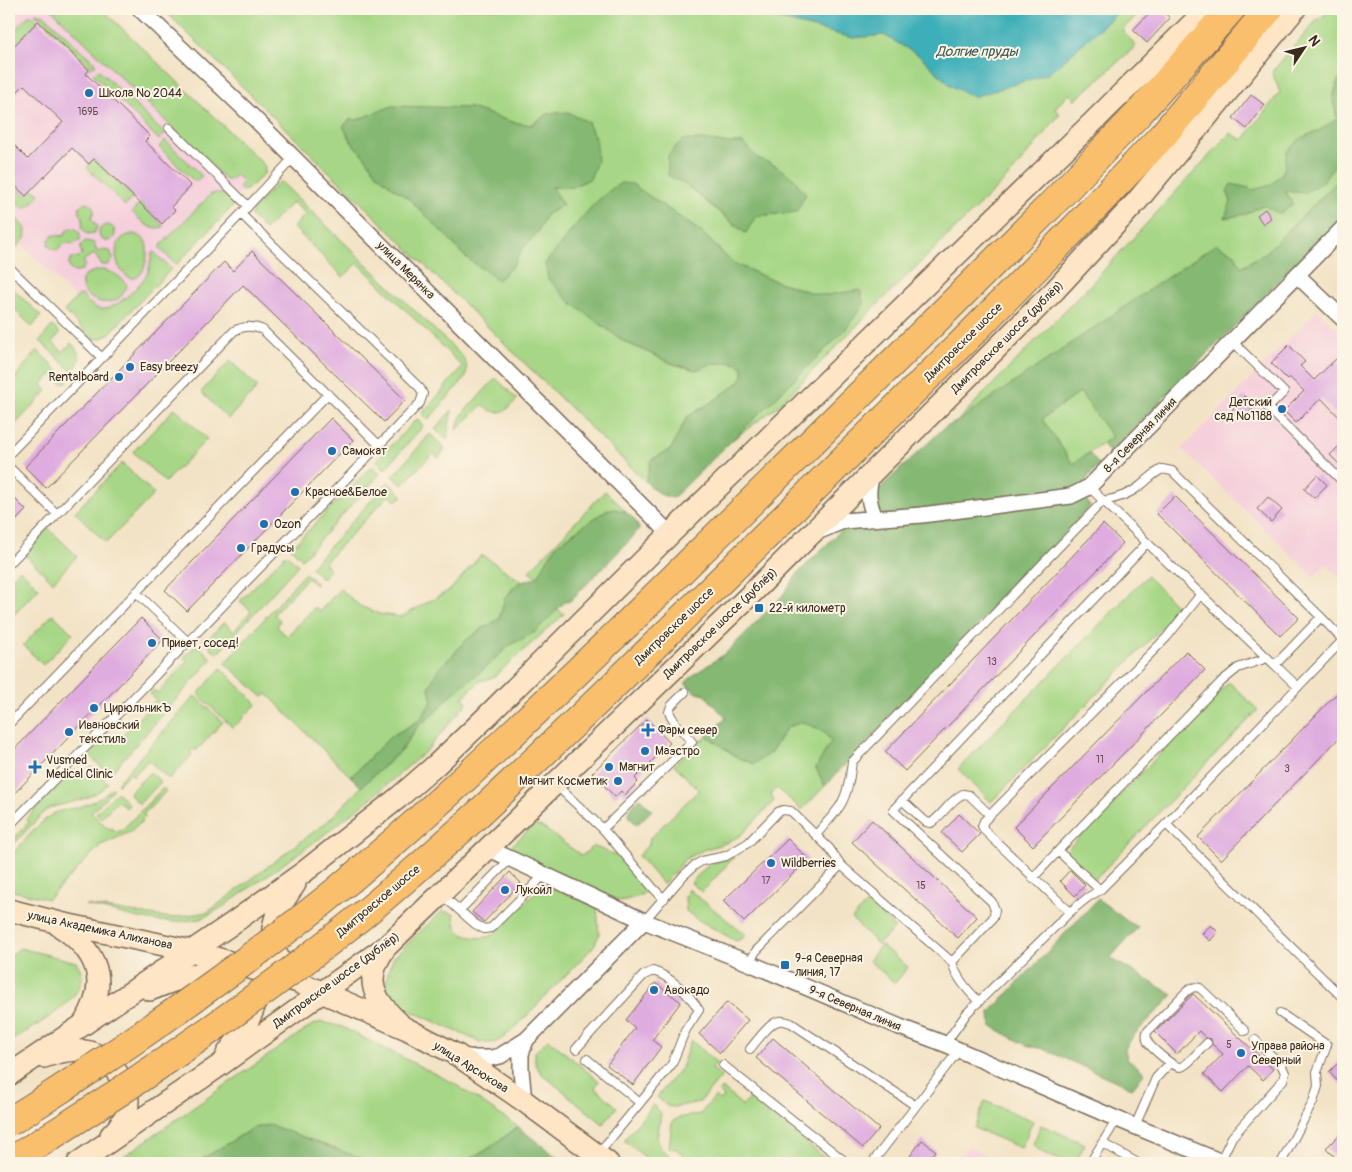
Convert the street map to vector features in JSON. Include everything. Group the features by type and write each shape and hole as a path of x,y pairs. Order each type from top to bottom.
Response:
{"highway":[{"path":"9,1122 145,1033 262,949 403,834 491,754 627,624 938,318 1139,113 1231,9"},
{"name":"Дмитровское шоссе","path":"9,1162 64,1129 164,1062 285,976 428,860 651,649 954,351 1072,232 1163,135 1269,9"}],"street":[{"name":"улица Мерянка","path":"140,9 294,157 670,534"},
{"path":"14,1072 304,872 398,798 458,744 1207,9"},
{"name":"Дмитровское шоссе (дублёр)","path":"85,1158 216,1068 388,945 751,594 1055,290 1137,201 1295,9"},
{"name":"8-я Северная линия","path":"809,535 843,521 875,518 887,519 1071,496 1089,487 1343,228"},
{"path":"1298,274 1343,319"},
{"path":"875,518 870,507 869,482 876,468"},
{"name":"9-я Северная линия","path":"489,848 644,921 749,963 1222,1162"},
{"path":"298,982 282,964 274,948 273,932 275,917 282,903 304,872"},
{"name":"улица Академика Алиханова","path":"9,910 192,950 253,968"},
{"path":"51,920 82,944 91,957 97,972 98,986 96,998 91,1013 83,1025"},
{"path":"457,1055 474,1058 500,1056 526,1040 644,921"},
{"path":"388,945 378,958 372,980 378,999 387,1012 406,1029"},
{"path":"83,1025 152,989 175,980 218,970 253,968 259,985 256,1003 238,1039 216,1068"},
{"name":"улица Арсюкова","path":"253,968 298,982 406,1029 457,1055 603,1159"},
{"path":"524,1102 521,1054 526,1040"},
{"path":"14,1072 54,1053 74,1050 91,1052 108,1062 125,1087 128,1102 125,1117 116,1130 85,1158"}],"lane":[{"path":"169,128 248,206"},
{"path":"9,454 294,157"},
{"path":"9,826 420,403 423,394 420,388 241,214"},
{"path":"9,267 102,358"},
{"path":"9,564 234,331 241,328 256,327 263,330 379,445"},
{"path":"1232,341 1284,392 1268,408 1343,482"},
{"path":"9,724 328,394"},
{"path":"9,467 57,514"},
{"path":"816,834 840,806 850,780 852,762 1103,500 1115,498 1138,488 1151,475 1162,469 1172,471 1343,640 1100,890 1086,898 1070,912 967,1013 952,1048 916,1106 872,1163"},
{"path":"1089,487 1298,686"},
{"path":"952,962 993,918 995,910 992,902 893,810 1148,543"},
{"path":"136,592 188,642"},
{"path":"1070,912 985,831 982,826 984,821 1167,637 1201,594"},
{"path":"1275,665 1321,617"},
{"path":"1033,878 1222,681 1238,668 1267,658"},
{"path":"603,828 692,742 675,723 669,712 671,706 685,692"},
{"path":"555,784 603,828 664,899"},
{"path":"902,800 926,822 931,823 958,796 963,794 969,795 990,815"},
{"path":"644,921 695,865 702,861 726,856 748,843 778,812 784,810 791,811 829,848 841,866 952,962 956,974 964,986 979,1002"},
{"path":"1166,824 1343,998"},
{"path":"1058,851 1100,890"},
{"path":"460,910 510,859"},
{"path":"749,963 756,951 841,866"},
{"path":"441,894 484,930 491,928 544,875"},
{"path":"486,883 493,890"},
{"path":"475,894 482,901"},
{"path":"504,901 512,907"},
{"path":"494,912 501,918"},
{"path":"576,1049 644,975 653,971 662,974 693,1000 699,1010 685,1031 672,1064 640,1103 603,1159"},
{"path":"1207,1043 1185,1065 1178,1067 1170,1063 1149,1044 1146,1038 1147,1032 1191,988 1196,987 1200,988 1246,1031"},
{"path":"1280,1014 1327,1045 1317,1072 1318,1086 1312,1102 1280,1163"},
{"path":"750,1049 773,1023 785,1021 791,1023 916,1106"},
{"path":"1222,1162 1232,1137 1283,1080 1285,1072 1282,1066 1254,1040"},
{"path":"587,1058 640,1103"},
{"path":"1135,1126 1156,1078 1170,1063"},
{"path":"723,1065 847,1163"},
{"path":"1090,1163 1117,1119"},
{"path":"1102,1143 1138,1163"}],"shaded area":[{"name":"Школа № 2044","path":"9,9 85,9 255,177 108,330 9,232"},
{"name":"Детский сад №1188","path":"1317,310 1343,335 1343,575 1341,578 1326,564 1314,577 1182,449"},
{"path":"969,1147 1003,1163 952,1163"}],"green space":[{"path":"51,9 102,9 265,166 264,174 248,189 242,191 239,188 243,182 236,175 230,180 226,180"},
{"path":"163,9 739,9 853,38 884,35 920,56 950,85 1048,74 1122,9 1143,9 1122,30 1136,46 1075,100 1069,94 1055,108 1060,114 1012,173 877,305 777,407 731,441 845,330 827,295 815,294 767,278 732,262 701,232 632,184 570,302 625,342 673,364 696,370 711,364 732,362 743,367 743,376 738,383 687,417 671,449 651,460 646,482","holes":["471,108 512,122 531,125 548,114 572,187 552,187 563,205 546,215 537,233 523,248 513,266 464,256 409,199 392,187 352,143 343,126 351,119","703,140 743,143 758,158 776,166 796,212 756,216 745,233 686,185 668,175"]},
{"path":"1333,9 1343,9 1343,79 1338,80 1333,99 1337,119 1320,130 1301,138 1284,170 1271,185 1256,190 1227,191 1231,201 1246,214 1284,190 1304,193 1321,183 1343,153 1343,176 1265,253 958,421 1091,284 1230,133 1243,140 1280,92 1272,72 1316,21"},
{"path":"35,13 44,15 96,64 91,68"},
{"path":"32,15 38,21 14,46 9,41 9,37 26,18"},
{"path":"98,69 165,134 159,140 93,74"},
{"path":"1343,79 1343,153 1322,183 1304,193 1285,191 1293,204 1280,214 1263,205 1246,214 1225,218 1231,201 1227,191 1231,184 1252,190 1271,185 1284,171 1287,151 1301,138 1320,130 1337,119 1333,99 1338,80"},
{"path":"392,106 471,108 512,122 531,125 548,114 567,112 588,122 596,141 597,161 590,179 572,187 552,187 563,205 546,215 537,233 523,248 513,266 498,280 464,256 409,199 377,174 352,143 343,126 351,119 356,120"},
{"path":"165,140 202,176 195,182 159,147"},
{"path":"682,140 743,143 758,158 776,166 793,178 806,194 796,212 756,216 746,233 686,185 668,175 668,155"},
{"path":"94,159 133,197 125,206 88,169 89,164"},
{"path":"1343,176 1343,215 1110,453 1102,444 1112,437 1080,392 1042,419 1073,464 1089,453 1099,465 1084,484 1090,507 825,786 816,768 831,741 823,731 803,722 787,727 771,752 754,764 737,757 707,736 726,718 704,694 696,693 685,683 726,653 783,595 799,572 841,530 875,508 876,492 944,428 958,421 1216,244 1235,254 1241,267 1265,253"},
{"path":"9,180 26,196 33,189 40,195 28,207 21,207 9,196"},
{"path":"280,181 464,359 467,369 465,378 428,420 422,414 463,367 358,263 343,277 293,227 306,214 293,202 265,230 251,216 252,210"},
{"path":"621,183 632,184 701,232 732,262 767,278 815,294 827,295 860,290 864,304 845,330 673,498 658,493 646,482 651,460 671,449 687,417 738,383 743,376 743,367 732,362 711,364 696,370 674,364 625,342 570,302 548,279 545,264 590,209 610,190"},
{"path":"216,193 226,196 234,205 176,265 159,247 211,194"},
{"path":"84,203 90,204 94,209 91,218 97,226 94,233 87,234 82,228 83,217 79,212 79,207"},
{"path":"140,203 163,227 153,228 142,222 132,212"},
{"path":"9,211 26,229 25,239 9,255"},
{"path":"107,225 115,233 107,241 99,233"},
{"path":"71,228 78,231 80,240 74,244 64,244 57,250 51,248 48,244 50,238 54,235 65,235 67,230"},
{"path":"133,234 144,239 147,249 144,269 136,278 131,278 121,270 116,256 119,242"},
{"path":"86,241 94,243 96,250 99,252 103,250 110,251 113,260 108,265 102,265 93,254 83,261 85,265 81,271 72,271 69,268 69,263 72,258 79,257 82,254 81,246"},
{"path":"154,252 171,269 107,336 98,339 92,338 64,311 79,295 82,295 97,308 103,309 126,298 145,278 149,270 152,253"},
{"path":"103,270 116,275 127,285 119,298 109,302 100,302 91,298 85,292 82,285 83,278 90,273"},
{"path":"9,285 41,316 32,327 9,304"},
{"path":"52,326 60,333 52,342 63,352 71,343 79,354 78,363 72,371 40,341"},
{"path":"37,350 68,381 64,384 61,383 52,374 42,385 47,391 10,430 15,436 9,443 9,385"},
{"path":"230,361 258,387 228,419 201,392"},
{"path":"496,378 517,399 509,408 501,412 492,411 482,405 457,430 459,420 464,412"},
{"path":"1080,392 1112,437 1073,464 1042,419"},
{"path":"175,408 207,439 165,482 133,452"},
{"path":"452,410 448,430 447,440 435,429"},
{"path":"417,419 423,426 385,469 377,460"},
{"path":"430,434 445,448 439,458 433,453 402,485 393,476"},
{"path":"122,463 154,494 106,543 75,512"},
{"path":"372,466 380,474 302,559 291,548"},
{"path":"388,482 403,496 396,501 389,495 324,563 330,570 322,579 311,567"},
{"path":"605,491 627,512 615,509 607,510 557,545 538,578 529,571"},
{"path":"615,509 624,512 635,521 639,529 631,539 570,601 565,602 535,632 510,645 449,697 435,713 418,726 401,750 361,787 351,777 390,737 420,720 432,701 429,688 438,669 464,642 499,619 505,598 518,583 538,577 557,545 607,510"},
{"path":"48,528 77,556 53,582 23,553"},
{"path":"286,554 298,565 217,654 202,639 204,637 209,638 224,622 234,631 251,611 240,601"},
{"path":"480,556 484,556 522,582 517,584 510,592 499,619 464,642 438,669 429,688 432,701 420,720 390,737 351,777 267,694 263,697 225,663 305,573 317,584 314,584 307,578 274,614 280,620 277,627 287,636 315,607 320,611 340,589 360,606 379,614 401,617 450,590"},
{"path":"20,569 39,588 9,620 9,581"},
{"path":"1147,576 1180,609 991,802 958,769"},
{"path":"557,609 564,614 494,677 480,681 463,697 467,703 427,750 369,800 320,838 224,906 201,919 174,922 139,918 85,905 170,918 208,912 328,821 361,787 402,750 418,726 435,713 449,697 510,645 535,632"},
{"path":"53,614 73,634 43,665 23,645"},
{"path":"197,645 212,659 109,775 89,755 108,738 114,744 156,700 150,694 154,690 158,693 187,661 184,657"},
{"path":"221,668 257,704 233,728 198,694"},
{"path":"1229,682 1258,710 1094,880 1065,852"},
{"path":"195,696 223,722 196,751 194,749 190,752 192,755 169,779 148,760 133,776 130,772 119,784 117,783"},
{"path":"803,722 823,731 832,741 816,768 825,786 802,810 777,788 771,794 774,801 741,835 685,859 663,884 638,856 649,844 650,838 699,790 674,765 700,740 702,741 707,736 737,757 754,764 771,752 787,727"},
{"path":"91,767 108,783 95,794 81,800 50,808 44,812 9,849 9,844 29,822 26,819 74,770 81,777"},
{"path":"150,772 161,782 139,804 129,793"},
{"path":"112,788 114,789 91,813 109,829 112,828 117,832 122,830 163,788 166,791 143,815 146,817 130,832 101,845 48,899 9,890 9,858 36,828 53,814 88,804"},
{"path":"117,792 129,804 126,808 118,801 101,818 96,813"},
{"path":"640,798 652,810 637,825 629,817 628,811"},
{"path":"534,825 542,827 582,856 593,846 621,858 647,891 634,898 620,901 507,850"},
{"path":"734,857 702,892 691,883 710,865"},
{"path":"544,884 597,907 599,935 594,946 502,1039 491,1043 480,1042 400,1006 389,994 386,983 389,968 394,957 442,911 454,914 458,930 466,936 482,938 491,936"},
{"path":"688,889 746,935 736,941 686,911 685,898"},
{"path":"1098,899 1138,927 1110,958 1173,995 1133,1036 1125,1049 1127,1058 1145,1073 1132,1088 1043,1049 1026,1045 991,1026 990,1012"},
{"path":"868,902 895,928 878,945 852,919"},
{"path":"881,945 908,967 895,983 869,961"},
{"path":"20,948 76,962 82,976 80,986 65,1005 9,1042 9,957"},
{"path":"322,1022 342,1027 455,1084 518,1127 485,1151 461,1163 374,1163 270,1125 253,1128 196,1163 114,1163 312,1025"},
{"path":"548,1039 599,1081 595,1088 617,1107 603,1124 541,1073 535,1064 535,1052"},
{"path":"691,1040 717,1063 712,1069 722,1076 700,1102 674,1107 667,1106 657,1097 681,1068"},
{"path":"722,1088 743,1106 750,1097 831,1163 693,1163 676,1149 669,1148 672,1122 678,1118 700,1114 715,1097 721,1101 724,1097 719,1092"},
{"path":"985,1101 1033,1121 1021,1148 974,1128"},
{"path":"653,1105 661,1113 657,1139 661,1149 679,1163 652,1163 624,1140"},
{"path":"270,1125 374,1163 196,1163 253,1128"},
{"path":"1041,1125 1085,1144 1075,1163 1052,1157 1040,1151 1033,1144"},
{"path":"518,1127 564,1163 461,1163 485,1151"}],"water":[{"name":"Долгие пруды","path":"739,9 1122,9 1048,74 973,97 950,85 920,56 884,35 853,38"}],"building":[{"path":"1153,9 1160,9 1170,18 1147,43 1133,30"},
{"path":"38,21 89,70 86,74 150,136 145,141 191,186 171,207 175,210 162,224 94,159 89,164 72,148 26,196 9,180 9,140 28,159 63,122 24,85 9,100 9,51"},
{"path":"1251,95 1265,105 1247,129 1233,118"},
{"path":"1265,209 1271,218 1263,224 1257,215"},
{"path":"252,251 405,400 384,422 243,285 46,488 25,467 224,262 233,271"},
{"path":"1289,345 1305,362 1300,366 1314,380 1336,359 1343,367 1343,421 1321,398 1296,423 1284,411 1304,391 1289,377 1287,379 1271,363"},
{"path":"1244,396 1255,406 1243,420 1232,410"},
{"path":"331,418 353,440 187,611 165,590"},
{"path":"1343,442 1343,468 1330,455"},
{"path":"1317,475 1327,485 1314,498 1304,489"},
{"path":"9,493 26,510 9,528"},
{"path":"1175,496 1299,618 1280,636 1157,514"},
{"path":"1268,497 1282,510 1271,522 1257,509"},
{"path":"1103,524 1123,543 905,771 885,752"},
{"path":"141,618 163,640 9,799 9,755"},
{"path":"1186,651 1205,670 1033,846 1014,827"},
{"path":"1343,687 1343,734 1221,860 1198,837"},
{"path":"647,719 670,743 635,778 638,782 625,795 621,791 615,797 592,773"},
{"path":"959,814 980,834 962,852 942,833"},
{"path":"872,820 977,917 958,938 852,842"},
{"path":"788,839 808,859 744,922 723,901"},
{"path":"1070,870 1085,885 1075,896 1060,881"},
{"path":"510,872 521,883 484,922 472,912"},
{"path":"1211,925 1218,932 1210,941 1202,933"},
{"path":"655,983 681,1002 652,1040 661,1047 633,1085 607,1065 635,1028 626,1020"},
{"path":"1193,994 1273,1069 1263,1080 1248,1066 1223,1092 1204,1074 1223,1054 1212,1044 1211,1039 1206,1038 1199,1031 1177,1054 1155,1032"},
{"path":"727,1002 748,1020 720,1053 699,1034"},
{"path":"773,1038 879,1129 863,1148 756,1058"},
{"path":"1343,1058 1343,1087 1329,1072"},
{"path":"1343,1131 1343,1163 1341,1163 1326,1148"},
{"path":"922,1140 936,1151 926,1163 905,1163"}],"place":[{"name":"Школа № 2044","path":"89,93"},
{"name":"Easy breezy","path":"130,367"},
{"name":"Rentalboard","path":"119,377"},
{"name":"Детский сад №1188","path":"1282,409"},
{"name":"Самокат","path":"332,451"},
{"name":"Красное&Белое","path":"295,492"},
{"name":"Ozon","path":"264,524"},
{"name":"Градусы","path":"241,548"},
{"name":"22-й километр","path":"759,608"},
{"name":"Привет, сосед!","path":"152,643"},
{"name":"ЦирюльникЪ","path":"94,708"},
{"name":"Фарм север","path":"648,730"},
{"name":"Ивановский текстиль","path":"69,732"},
{"name":"Маэстро","path":"645,751"},
{"name":"Vusmed Medical Clinic","path":"35,767"},
{"name":"Магнит","path":"609,767"},
{"name":"Магнит Косметик","path":"618,781"},
{"name":"Wildberries","path":"771,863"},
{"name":"Лукойл","path":"505,890"},
{"name":"9-я Северная линия, 17","path":"785,965"},
{"name":"Авокадо","path":"654,990"},
{"name":"Управа района Северный","path":"1241,1053"}]}
